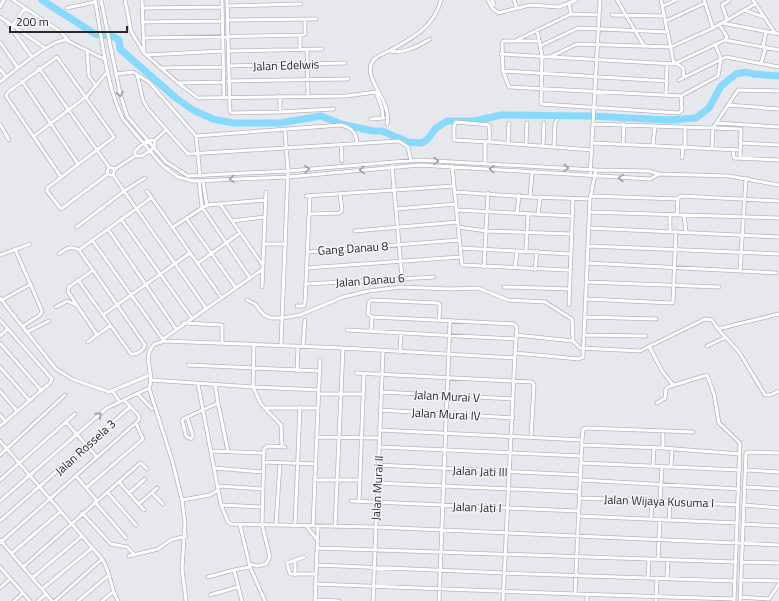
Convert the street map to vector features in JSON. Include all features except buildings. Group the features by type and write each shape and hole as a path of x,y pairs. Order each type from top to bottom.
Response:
{"street":[{"path":"0,7 4,0"},
{"path":"13,0 61,32 69,42"},
{"path":"101,0 125,112 171,167 182,173 200,176 411,160 596,170 651,171 659,174 729,176 779,185"},
{"path":"124,0 131,31 145,54 159,68 198,98 308,95 346,96 376,92 386,118"},
{"path":"142,0 142,22 145,54"},
{"path":"222,0 223,36 226,51"},
{"path":"224,98 226,82 227,0"},
{"path":"387,124 384,100 371,76 370,70 373,60 425,29 433,17 441,0"},
{"path":"488,0 492,8 498,13 530,5 554,8 569,4 576,0"},
{"path":"492,0 494,6"},
{"path":"514,0 516,6"},
{"path":"590,176 596,92 595,77 600,0"},
{"path":"617,0 644,46"},
{"path":"656,0 661,0 675,63 683,68 684,77"},
{"path":"663,6 676,0"},
{"path":"727,19 722,5 730,0"},
{"path":"752,0 777,34"},
{"path":"67,8 95,1 108,71 118,110 123,119 167,170 178,177 193,181 288,177 420,165 650,179 659,174"},
{"path":"666,21 705,1 713,28"},
{"path":"227,6 301,4"},
{"path":"569,4 571,14"},
{"path":"550,57 577,44 597,46 671,47 713,28 755,4"},
{"path":"142,8 222,7"},
{"path":"12,26 25,8"},
{"path":"744,10 764,17"},
{"path":"516,41 571,14 599,15"},
{"path":"612,15 626,14 665,16"},
{"path":"0,17 44,48"},
{"path":"143,38 300,35 305,34 305,19"},
{"path":"227,20 316,19"},
{"path":"142,22 223,21"},
{"path":"7,22 32,57"},
{"path":"720,23 777,34"},
{"path":"720,23 727,37 725,40"},
{"path":"100,27 107,27"},
{"path":"540,46 576,28 668,32"},
{"path":"538,30 542,56 541,104 594,110 679,113 682,110 681,96"},
{"path":"761,63 766,32"},
{"path":"300,35 300,49"},
{"path":"390,51 405,51 430,39"},
{"path":"0,82 44,48 61,40 69,42 106,60"},
{"path":"501,54 667,64 675,63 725,40 779,50"},
{"path":"540,41 504,41 501,45 503,71 509,87 681,96 718,76 721,59 715,44"},
{"path":"0,42 18,68"},
{"path":"307,49 308,95"},
{"path":"145,54 322,49"},
{"path":"87,51 89,76 96,86"},
{"path":"61,177 6,96 7,92 39,68 57,57 87,96 114,137 47,189 61,209 108,174 114,174"},
{"path":"679,80 726,57 779,67"},
{"name":"Jalan Edelwis","path":"159,68 345,63"},
{"path":"666,95 667,64"},
{"path":"39,68 109,167 115,169"},
{"path":"0,69 6,77"},
{"path":"34,136 87,96 108,71"},
{"path":"503,71 666,80"},
{"path":"116,74 131,72 137,74 153,86 196,136 200,176"},
{"path":"137,74 144,102 186,153 197,154 399,141 408,147 411,160"},
{"path":"178,83 348,79"},
{"path":"22,82 78,164"},
{"path":"226,82 229,98 229,110 232,113 334,109"},
{"path":"712,147 713,128 739,89 779,91"},
{"path":"280,96 280,112"},
{"path":"728,105 779,109"},
{"path":"371,119 386,118"},
{"path":"554,146 555,123 557,120"},
{"path":"490,142 489,125 455,123 454,140 543,145 592,150"},
{"path":"508,143 509,123"},
{"path":"526,144 527,123"},
{"path":"543,145 544,123"},
{"path":"593,123 741,129"},
{"path":"716,123 779,127"},
{"path":"0,124 9,140"},
{"path":"623,144 624,124"},
{"path":"196,136 285,131 341,125 350,128 356,133 357,143"},
{"path":"740,158 742,125"},
{"path":"653,144 655,126"},
{"path":"682,158 685,127"},
{"path":"166,130 155,140 154,148 142,156 135,156 115,169 114,174 124,191 176,263 206,308"},
{"path":"281,345 288,177 285,131"},
{"path":"135,156 135,151 143,143 147,140 155,140"},
{"path":"485,142 485,164"},
{"path":"593,143 653,144 740,150"},
{"path":"741,143 779,145"},
{"path":"341,144 342,161"},
{"path":"733,149 733,158 779,160"},
{"path":"392,162 402,278"},
{"path":"452,166 462,265 535,270 569,270"},
{"path":"108,174 106,170 109,167"},
{"path":"516,353 581,359 584,356 590,212 596,170"},
{"path":"530,197 532,172"},
{"path":"193,176 193,181"},
{"path":"77,227 124,191 145,178"},
{"path":"740,270 746,178"},
{"path":"198,181 204,208 226,244 250,278"},
{"path":"203,181 207,205"},
{"path":"306,196 454,186"},
{"path":"146,191 173,227 221,297"},
{"path":"262,287 266,192"},
{"path":"455,192 519,195 530,197 678,199"},
{"path":"484,266 488,193"},
{"path":"309,214 340,213 342,210 340,194"},
{"path":"297,306 304,305 310,195"},
{"path":"518,213 519,195"},
{"path":"677,215 678,196 779,201"},
{"path":"538,215 540,197"},
{"path":"79,250 151,198"},
{"path":"569,305 569,270 573,198"},
{"path":"173,227 207,205 266,200"},
{"path":"220,204 262,264"},
{"path":"396,209 456,204"},
{"path":"456,210 572,216"},
{"path":"590,212 670,216 684,215 779,218"},
{"path":"526,251 528,214"},
{"path":"684,215 686,232"},
{"path":"670,216 670,230"},
{"path":"232,221 265,217"},
{"path":"186,218 236,288"},
{"path":"121,219 191,317"},
{"path":"355,231 458,222"},
{"path":"458,228 486,231 571,234"},
{"path":"589,228 670,230 779,236"},
{"path":"108,229 176,329"},
{"path":"586,299 672,303 676,231"},
{"path":"198,263 240,233"},
{"path":"92,240 163,340"},
{"name":"Gang Danau 8","path":"308,252 460,240"},
{"path":"0,256 30,244"},
{"path":"264,244 286,244"},
{"path":"588,246 779,254"},
{"path":"59,254 69,248 79,250 92,271 145,345 144,348 135,355 132,354 110,326 78,280"},
{"path":"460,248 570,254"},
{"path":"15,249 39,302 42,314 23,326"},
{"path":"515,268 517,251"},
{"path":"535,270 537,252"},
{"path":"103,315 116,304 190,253"},
{"path":"307,268 460,257"},
{"path":"587,263 776,273"},
{"path":"186,601 182,569 186,536 182,500 172,460 150,388 152,380 148,359 150,349 191,317 262,269"},
{"path":"92,271 68,289 76,305 97,335"},
{"name":"Jalan Danau 6","path":"306,284 434,277"},
{"path":"586,282 719,287"},
{"path":"30,284 1,299 61,373 105,392 113,392 150,375"},
{"path":"247,300 255,304 264,315 271,318 282,318 300,315 344,297 369,291 401,287 450,289 478,288 506,300 538,300 551,304 572,320 573,341 578,347 637,351 705,319 712,320 724,338 739,352 765,395 779,392"},
{"path":"504,287 569,289"},
{"path":"439,320 440,304 438,303 371,300 369,302 368,314 372,317 514,324 517,327 506,555 502,601"},
{"path":"56,307 67,301 76,305"},
{"path":"718,329 779,314"},
{"path":"371,331 372,317"},
{"path":"585,317 656,319"},
{"path":"0,320 52,378 52,381 0,426"},
{"path":"303,346 305,320"},
{"path":"439,601 450,320"},
{"path":"27,332 49,321"},
{"path":"183,323 222,325 222,343"},
{"path":"88,342 110,326"},
{"path":"0,336 8,329"},
{"path":"348,330 516,339"},
{"path":"400,352 401,333"},
{"path":"516,335 573,341"},
{"path":"584,335 646,336"},
{"path":"707,346 724,338"},
{"path":"163,340 343,348 383,352 515,358"},
{"path":"0,343 41,390"},
{"path":"208,576 250,565 257,566 266,564 270,557 262,525 261,507 264,462 263,453 264,449 268,446 284,447 281,425 264,408 253,387 254,344"},
{"path":"297,371 298,346"},
{"path":"649,346 662,371 673,385"},
{"path":"0,350 4,347"},
{"path":"336,527 343,348"},
{"name":"Jalan Murai II","path":"373,601 373,568 383,352"},
{"path":"313,526 320,360"},
{"path":"188,365 320,372"},
{"path":"0,368 29,400"},
{"path":"356,373 448,379 532,382 534,384 531,438"},
{"path":"359,501 364,374"},
{"path":"316,584 439,588 503,592 656,595 734,600 736,581 740,442 719,423 714,394 708,376 704,375 666,388 665,399 657,403"},
{"path":"152,380 341,394 363,394"},
{"path":"198,384 221,505 228,522 240,526 295,525 307,527 375,527 779,545"},
{"path":"215,384 228,451"},
{"path":"0,501 76,433 107,408 150,388"},
{"path":"0,391 17,411"},
{"path":"113,392 120,402"},
{"name":"Jalan Murai V","path":"381,392 513,399"},
{"path":"138,394 152,409"},
{"path":"0,455 65,395"},
{"path":"102,559 54,601 46,594 1,542 139,420 139,416 124,400"},
{"path":"187,417 193,436 191,439 186,436 181,421 187,417 218,403"},
{"name":"Jalan Rossela 3","path":"0,521 130,407"},
{"path":"264,408 318,408"},
{"path":"295,525 300,408"},
{"name":"Jalan Murai IV","path":"380,410 512,418"},
{"path":"0,480 75,414"},
{"path":"0,415 5,421"},
{"path":"66,422 97,457"},
{"path":"86,488 143,439 136,423"},
{"path":"575,594 583,429 692,432"},
{"path":"379,430 445,432 582,440"},
{"path":"663,431 663,448"},
{"path":"317,437 379,438"},
{"path":"0,441 18,464 102,559 107,566 113,592 118,601"},
{"path":"582,445 663,448 740,454"},
{"path":"379,447 582,456"},
{"path":"653,466 654,448"},
{"path":"671,466 672,449"},
{"path":"211,451 263,453"},
{"path":"741,580 779,582 770,598 765,600 740,599 746,454 749,452 779,453"},
{"path":"264,462 315,464"},
{"path":"276,525 280,462"},
{"path":"23,567 140,463 148,469"},
{"path":"581,463 740,470"},
{"name":"Jalan Jati III","path":"378,465 581,475"},
{"path":"660,500 662,466"},
{"path":"214,468 263,472"},
{"path":"746,470 779,472"},
{"path":"76,476 126,538"},
{"path":"129,493 145,479"},
{"path":"314,480 360,480"},
{"path":"581,480 739,489"},
{"path":"119,482 144,510"},
{"path":"378,483 580,492"},
{"path":"745,487 779,489"},
{"path":"139,504 157,488"},
{"path":"182,500 210,495 218,488 262,489"},
{"path":"107,492 136,525"},
{"path":"152,493 163,504"},
{"name":"Jalan Wijaya Kusuma I","path":"579,498 670,500 738,505"},
{"path":"651,519 652,500"},
{"path":"669,520 670,500"},
{"name":"Jalan Jati I","path":"351,501 376,504 578,511"},
{"path":"221,505 261,507"},
{"path":"744,505 779,508"},
{"path":"12,554 60,512"},
{"path":"82,513 111,544 128,547 135,555"},
{"path":"578,516 738,523"},
{"path":"658,560 660,520"},
{"path":"744,524 779,526"},
{"path":"240,526 250,565 265,601"},
{"path":"307,527 318,541"},
{"path":"318,527 315,600 339,601"},
{"path":"32,578 82,536"},
{"path":"129,556 158,549 171,540 186,536"},
{"path":"42,589 92,548"},
{"path":"318,548 576,558 736,562"},
{"path":"304,557 286,564 290,574 316,574"},
{"path":"295,560 295,575"},
{"path":"648,578 649,560"},
{"path":"667,578 668,560"},
{"path":"742,562 779,563"},
{"path":"317,565 736,581"},
{"path":"0,567 30,601"},
{"path":"234,570 242,601"},
{"path":"78,601 109,575"},
{"path":"656,601 657,578"},
{"path":"0,588 10,579"},
{"path":"210,595 238,587"},
{"path":"102,601 113,592"},
{"path":"14,601 23,593"},
{"path":"38,601 46,594"},
{"path":"587,594 587,601"}],"waterway":[{"path":"42,0 95,34 114,37 119,40 120,49 176,98 193,110 213,119 233,123 280,123 321,116 341,124 373,131 382,131 408,142 421,143 427,140 436,128 447,121 475,121 501,115 589,116 669,120 696,118 709,108 721,86 736,74 746,72 779,76"}]}
